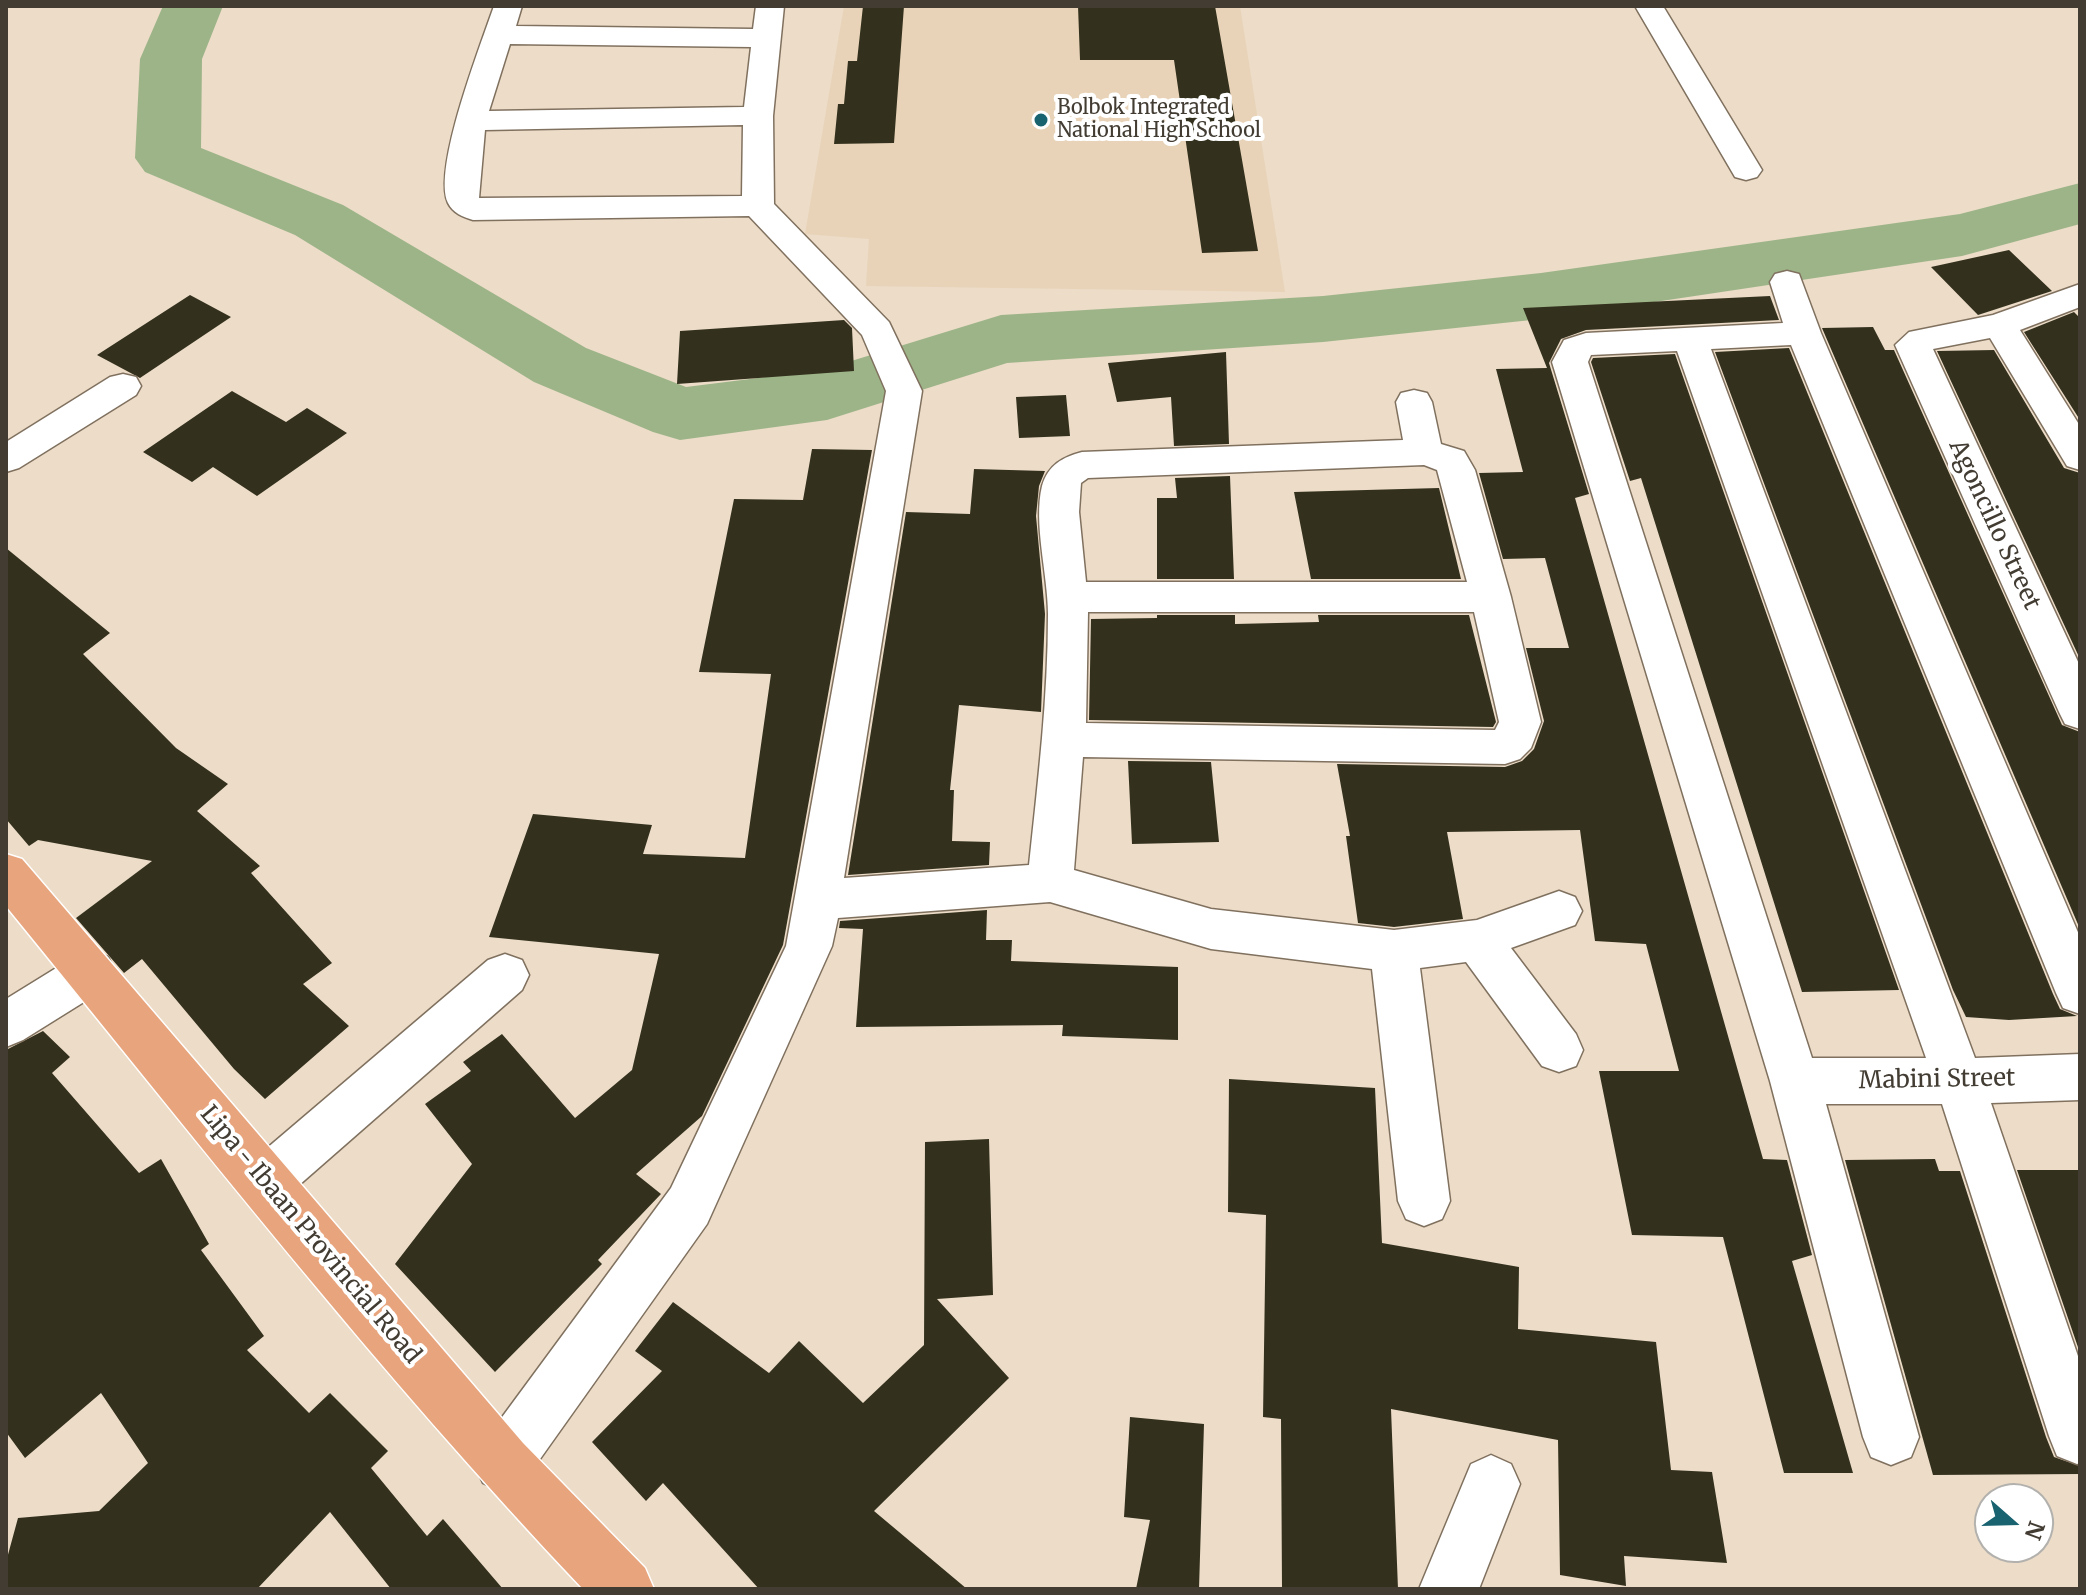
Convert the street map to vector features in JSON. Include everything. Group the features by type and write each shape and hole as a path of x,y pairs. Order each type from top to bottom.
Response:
{"main road":[{"name":"Lipa - Ibaan Provincial Road","path":"13,892 91,972 264,1183 503,1463 624,1589"}],"street":[{"path":"503,1463 689,1206 809,946 818,900 904,391 877,330 758,206 758,116 770,6"},
{"path":"1649,6 1746,170"},
{"path":"758,206 473,210 463,201 462,181 470,121 504,20 766,38"},
{"path":"470,121 758,116"},
{"path":"1787,282 1804,333 2080,993"},
{"path":"2080,295 2000,325 2080,457"},
{"name":"Agoncillo Street","path":"2000,325 1921,340 1913,345 2080,712"},
{"path":"1804,333 1586,344 1576,348 1570,362 1795,1081 1891,1437"},
{"path":"1690,339 1959,1081 2077,1436"},
{"path":"6,459 123,386"},
{"path":"1414,402 1424,452"},
{"path":"1050,883 1063,740 1068,597 1060,499 1063,480 1070,471 1082,465 1424,452 1451,460 1491,597 1520,722 1516,736 1505,747 1063,740"},
{"path":"1068,597 1491,597"},
{"path":"818,900 1050,883 1211,929 1394,951 1477,940 1559,911"},
{"path":"1477,940 1559,1050"},
{"path":"1394,951 1424,1201"},
{"path":"6,1025 91,972"},
{"path":"264,1183 505,975"},
{"name":"Mabini Street","path":"1795,1081 2080,1077"},
{"path":"1449,1589 1491,1484"}],"shaded area":[{"name":"Bolbok Integrated National High School","path":"844,6 1240,6 1285,292 866,286 869,239 805,234"}],"building":[{"path":"863,6 904,6 894,143 834,144 838,104 844,104 848,61 857,61"},
{"path":"1078,6 1215,6 1258,251 1202,253 1174,60 1080,60"},
{"path":"2009,250 2052,291 1978,315 1931,267"},
{"path":"190,295 231,317 140,378 97,355"},
{"path":"1770,296 1779,320 1586,330 1561,339 1549,363 1589,494 1575,498 1763,1159 1787,1160 1812,1255 1792,1261 1853,1473 1784,1473 1723,1237 1632,1235 1599,1071 1679,1071 1646,944 1595,941 1580,830 1447,832 1463,919 1394,927 1358,923 1346,836 1350,836 1337,764 1505,767 1522,761 1534,749 1544,721 1526,648 1569,648 1545,558 1503,559 1479,473 1523,472 1496,369 1547,368 1523,308"},
{"path":"2074,312 2080,318 2080,420 2024,332"},
{"path":"844,320 852,328 854,371 677,384 680,331"},
{"path":"1873,327 1885,350 1894,350 2062,725 2080,732 2080,929 1822,328"},
{"path":"1789,348 2053,994 2060,1009 2077,1016 2009,1020 1966,1017 1953,990 1715,352"},
{"path":"1994,350 2064,468 2080,473 2080,659 1937,351"},
{"path":"1226,352 1229,444 1174,446 1171,397 1117,402 1108,363"},
{"path":"1675,354 1899,990 1802,992 1641,478 1630,481 1591,362 1593,358"},
{"path":"232,391 286,422 307,408 347,433 257,496 213,467 192,482 143,452"},
{"path":"1066,395 1070,436 1019,438 1016,397"},
{"path":"812,449 872,450 783,945 702,1116 636,1174 661,1194 598,1260 602,1264 495,1372 395,1264 472,1164 425,1104 471,1071 463,1062 502,1034 575,1118 632,1070 659,954 489,937 533,814 652,825 643,854 745,858 771,674 699,672 734,499 803,500"},
{"path":"974,469 1045,471 1039,486 1036,516 1045,614 1041,712 959,705 950,790 954,790 952,841 990,842 989,865 848,875 906,512 970,514"},
{"path":"1230,476 1234,579 1157,579 1157,498 1177,498 1175,478"},
{"path":"1439,488 1461,579 1311,579 1294,492"},
{"path":"6,548 110,633 83,654 176,748 228,784 197,811 260,866 251,873 332,963 303,984 349,1026 265,1099 234,1069 142,959 124,973 76,918 152,861 38,840 29,846 6,819"},
{"path":"1157,615 1235,615 1235,624 1319,622 1318,615 1469,615 1496,722 1493,727 1089,720 1091,619 1157,618"},
{"path":"1128,761 1211,762 1219,842 1132,844"},
{"path":"987,910 986,940 1012,940 1011,961 1178,967 1178,1040 1062,1036 1063,1025 856,1027 863,929 839,928 840,921"},
{"path":"43,1031 70,1057 52,1073 139,1173 161,1159 209,1244 201,1250 264,1336 247,1350 309,1413 330,1393 388,1451 371,1468 427,1536 443,1519 503,1589 391,1589 330,1512 257,1589 6,1589 6,1562 18,1518 99,1511 148,1463 101,1393 25,1458 6,1432 6,1050"},
{"path":"1229,1079 1375,1088 1382,1243 1519,1267 1518,1329 1656,1342 1671,1470 1712,1472 1727,1563 1624,1556 1626,1586 1560,1575 1558,1440 1391,1409 1398,1589 1282,1589 1281,1419 1263,1417 1266,1215 1228,1212"},
{"path":"989,1139 993,1295 937,1299 1009,1378 874,1511 967,1589 759,1589 663,1483 646,1501 592,1442 662,1371 635,1351 673,1302 769,1373 799,1341 863,1403 924,1345 925,1142"},
{"path":"1935,1159 1939,1171 1960,1171 2046,1437 2054,1457 2080,1466 2080,1474 1933,1475 1845,1160"},
{"path":"2017,1170 2080,1170 2080,1353"},
{"path":"1130,1417 1204,1424 1199,1589 1136,1589 1150,1520 1124,1517"}],"waterway":[{"path":"193,6 171,59 168,158 319,220 560,365 680,414 827,395 1001,339 1323,319 1541,296 1962,235 2080,203"}],"place":[{"name":"Bolbok Integrated National High School","path":"1041,120"}]}
